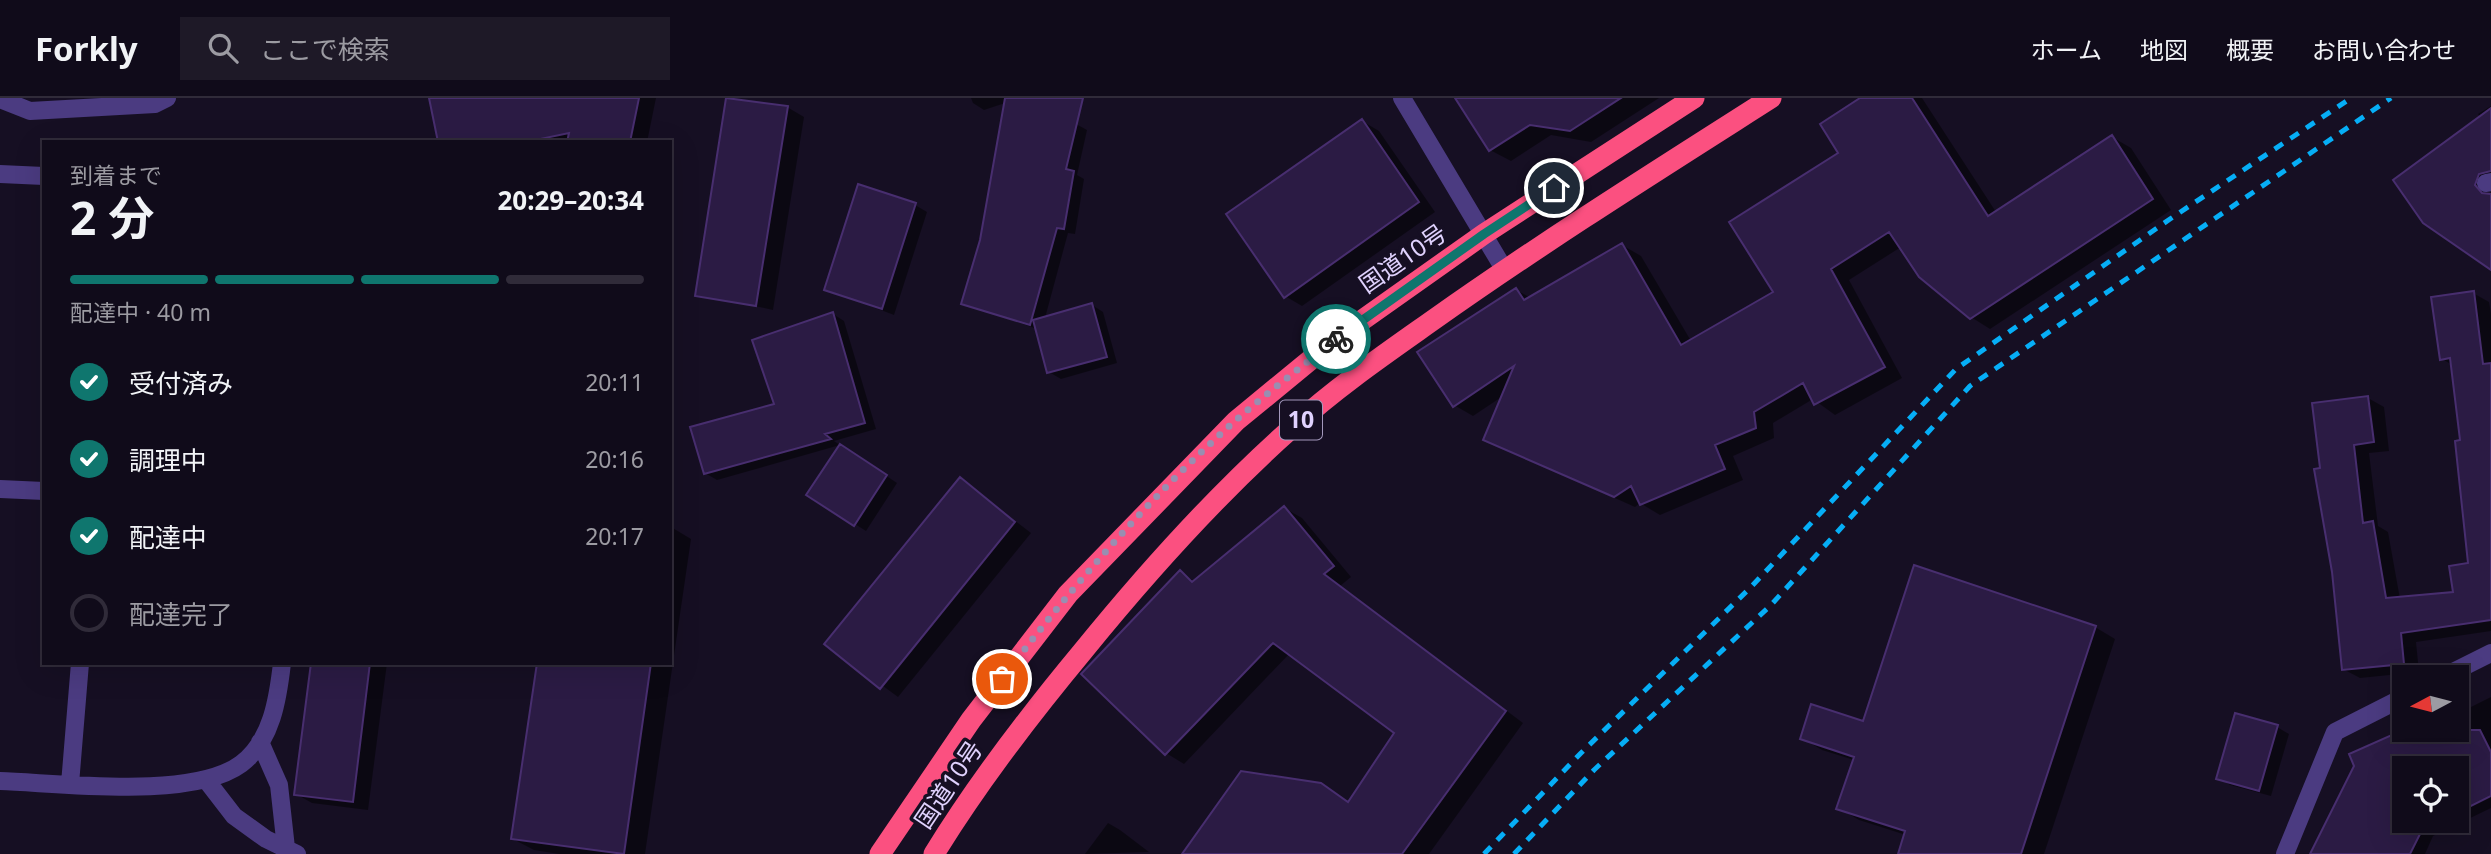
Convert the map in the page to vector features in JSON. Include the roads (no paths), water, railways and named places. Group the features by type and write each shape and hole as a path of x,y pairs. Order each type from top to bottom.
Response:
{"highway":[{"name":"国道10号","path":"880,854 1018,658 1068,594 1236,421 1337,338 1484,234 1694,98"},
{"name":"国道10号","path":"934,854 964,805 1034,711 1125,599 1213,503 1295,425 1381,357 1504,269 1771,98"}],"street":[{"path":"0,99 30,111 155,104 167,98"},
{"path":"1402,98 1504,269"},
{"path":"0,174 42,176"},
{"path":"0,489 42,492"},
{"path":"2467,665 2491,653"},
{"path":"70,784 80,665"},
{"path":"0,780 170,785 207,781 242,764 260,742 278,703 282,665"},
{"path":"2285,854 2334,732 2392,703"},
{"path":"260,742 279,785 291,851"},
{"path":"207,781 234,816 291,851"}],"railway":[{"path":"1484,854 1581,753 1751,587 1956,369 2170,219 2351,98"},
{"path":"1514,854 1594,770 1771,605 1970,386 2391,98"}]}
